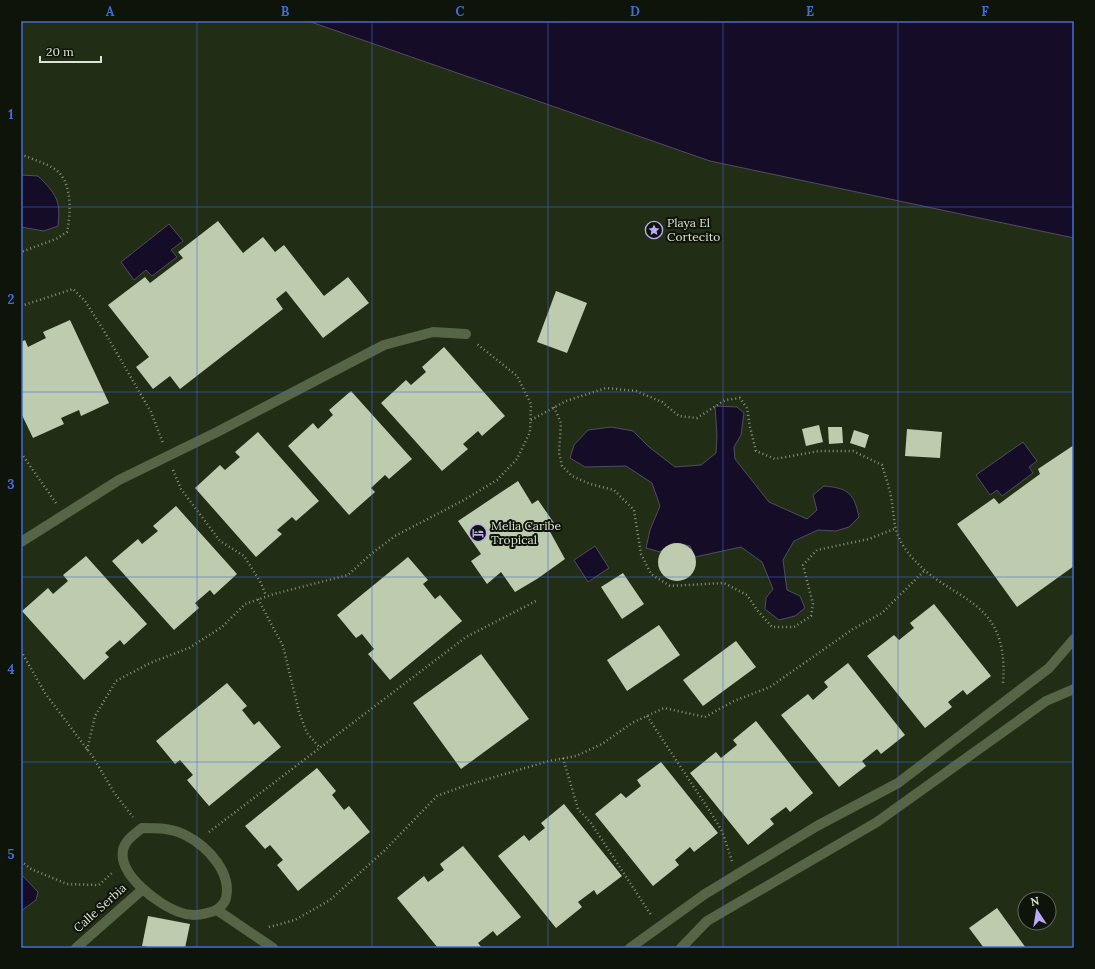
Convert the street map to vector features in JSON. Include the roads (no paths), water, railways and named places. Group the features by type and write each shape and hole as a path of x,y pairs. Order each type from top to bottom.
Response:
{"lane":[{"path":"21,542 119,480 217,432 384,345 433,332 466,334"},
{"path":"630,948 704,894 817,826 898,783 1049,668 1074,639"},
{"path":"681,948 707,921 877,822 1046,701 1074,689"},
{"path":"142,828 165,828 187,836 196,842 217,862 225,875 228,888 225,901 217,910 199,916 179,912 143,889 135,881 124,862 123,850 129,838 142,828"},
{"name":"Calle Serbia","path":"76,948 143,889"},
{"path":"217,910 252,932 273,948"}],"place":[{"name":"Playa El Cortecito","path":"654,230"},
{"name":"Melia Caribe Tropical","path":"478,533"}]}
